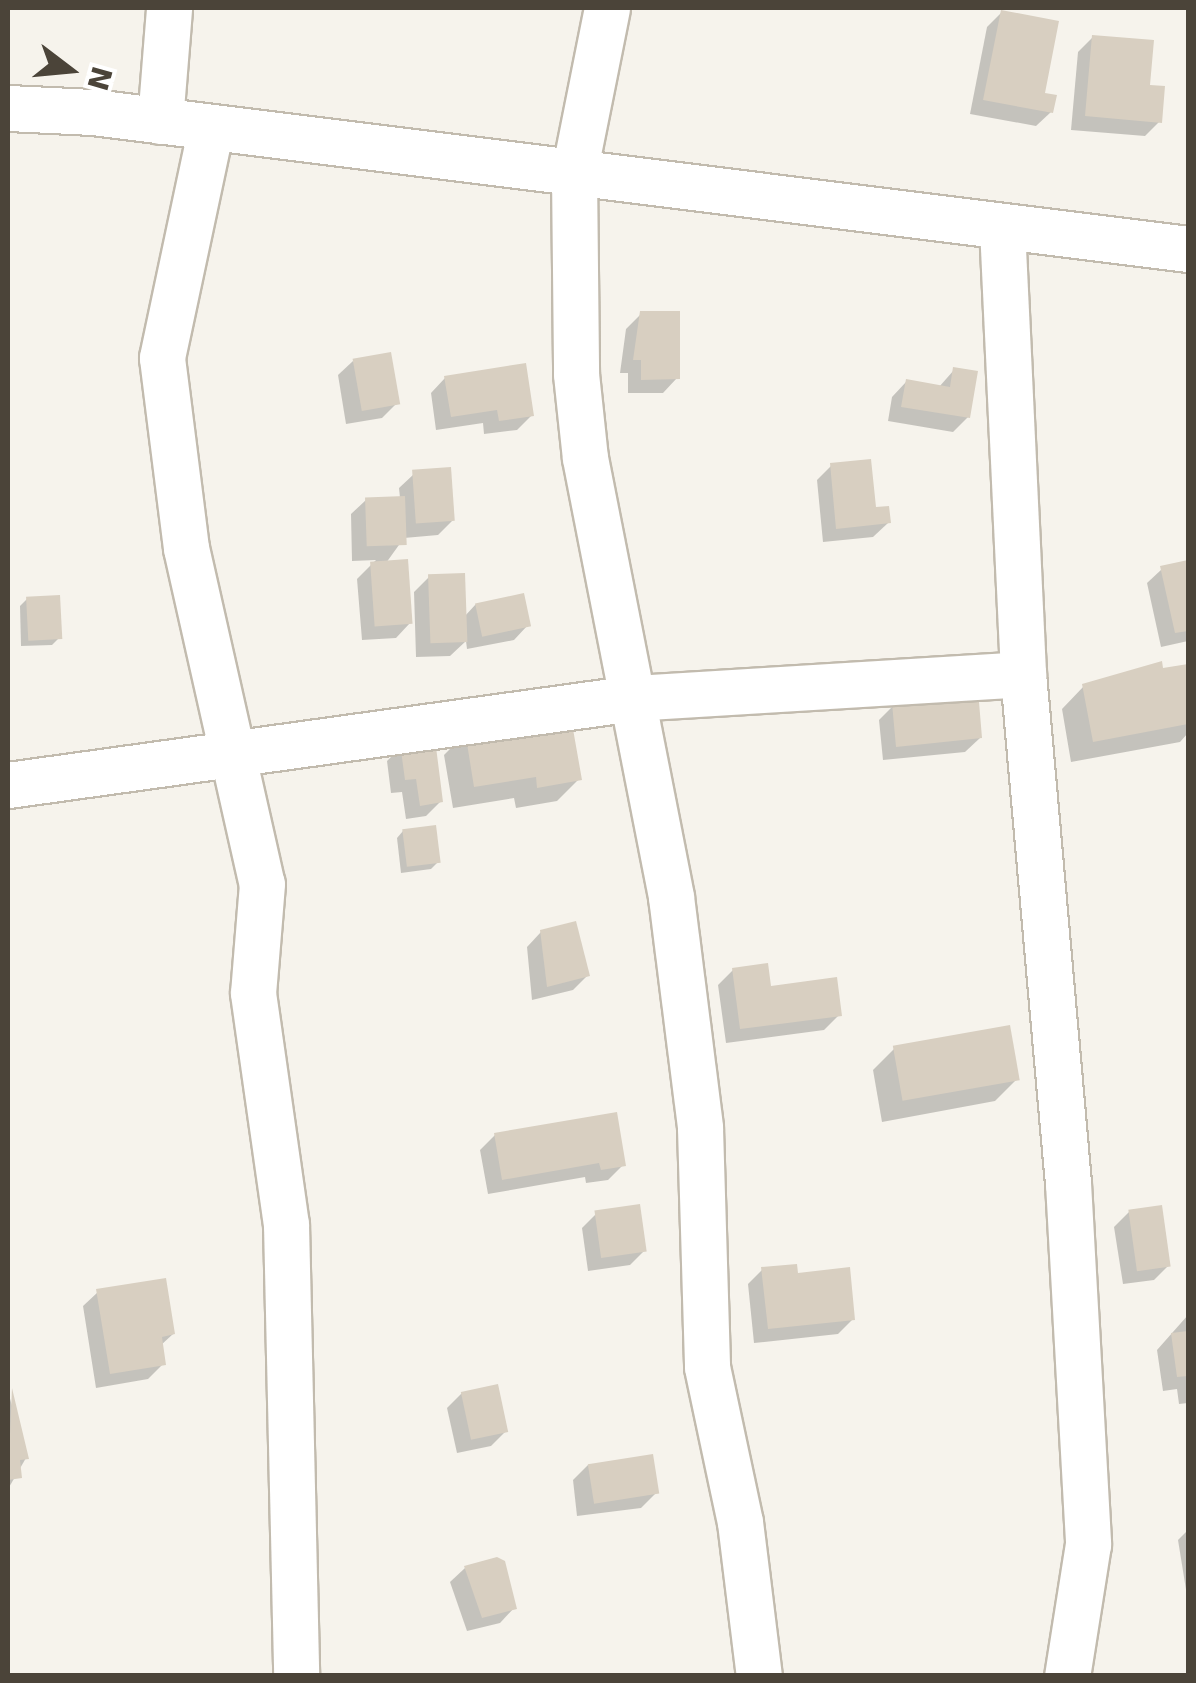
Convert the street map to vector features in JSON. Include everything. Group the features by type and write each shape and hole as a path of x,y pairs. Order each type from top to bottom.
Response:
{"street":[{"path":"160,121 168,8"},
{"path":"606,8 574,173 585,458 671,896 700,1128 706,1366 740,1522 759,1676"},
{"path":"8,108 211,127 1188,250"},
{"path":"211,127 162,358 186,548 262,884 252,993 286,1224 296,1676"},
{"path":"1002,227 1023,674 1068,1183 1088,1544 1067,1676"},
{"path":"8,785 633,698 1023,674"}],"building":[{"path":"1001,10 1059,21 1045,93 1057,95 1053,113 983,100"},
{"path":"1092,35 1154,40 1150,85 1165,86 1162,123 1085,116"},
{"path":"640,311 680,311 680,379 641,380 641,360 633,360"},
{"path":"391,352 400,404 362,411 353,359"},
{"path":"526,363 534,416 499,421 497,410 451,417 444,376"},
{"path":"953,367 978,371 970,418 901,407 906,379 950,387"},
{"path":"871,459 876,507 889,506 891,523 836,529 830,463"},
{"path":"451,467 455,521 416,524 412,470"},
{"path":"405,496 407,545 367,546 365,497"},
{"path":"408,559 413,624 375,626 370,562"},
{"path":"1188,560 1188,631 1175,633 1160,566"},
{"path":"465,573 467,642 430,643 428,574"},
{"path":"524,593 531,626 482,637 475,603"},
{"path":"60,595 62,639 28,641 26,597"},
{"path":"1162,661 1163,668 1188,664 1188,724 1093,742 1082,684"},
{"path":"977,678 982,738 896,747 892,703"},
{"path":"570,712 582,780 537,788 536,777 474,787 465,731"},
{"path":"435,739 443,802 420,806 416,779 405,780 400,743"},
{"path":"436,825 441,863 407,867 402,829"},
{"path":"576,921 590,976 547,987 540,930"},
{"path":"768,963 771,986 837,977 842,1016 740,1029 732,968"},
{"path":"1010,1025 1020,1080 903,1101 893,1046"},
{"path":"617,1112 626,1166 601,1170 599,1163 502,1180 494,1133"},
{"path":"640,1204 647,1252 601,1258 594,1210"},
{"path":"1162,1205 1171,1266 1137,1271 1128,1210"},
{"path":"797,1264 798,1273 850,1267 855,1320 768,1329 761,1267"},
{"path":"166,1278 175,1334 162,1337 166,1365 110,1374 96,1289"},
{"path":"1188,1331 1188,1376 1177,1377 1171,1333"},
{"path":"498,1384 508,1432 471,1440 461,1392"},
{"path":"12,1388 29,1459 20,1460 22,1478 8,1480"},
{"path":"653,1454 659,1494 594,1504 588,1464"},
{"path":"497,1557 505,1561 517,1609 482,1618 464,1566"}]}
